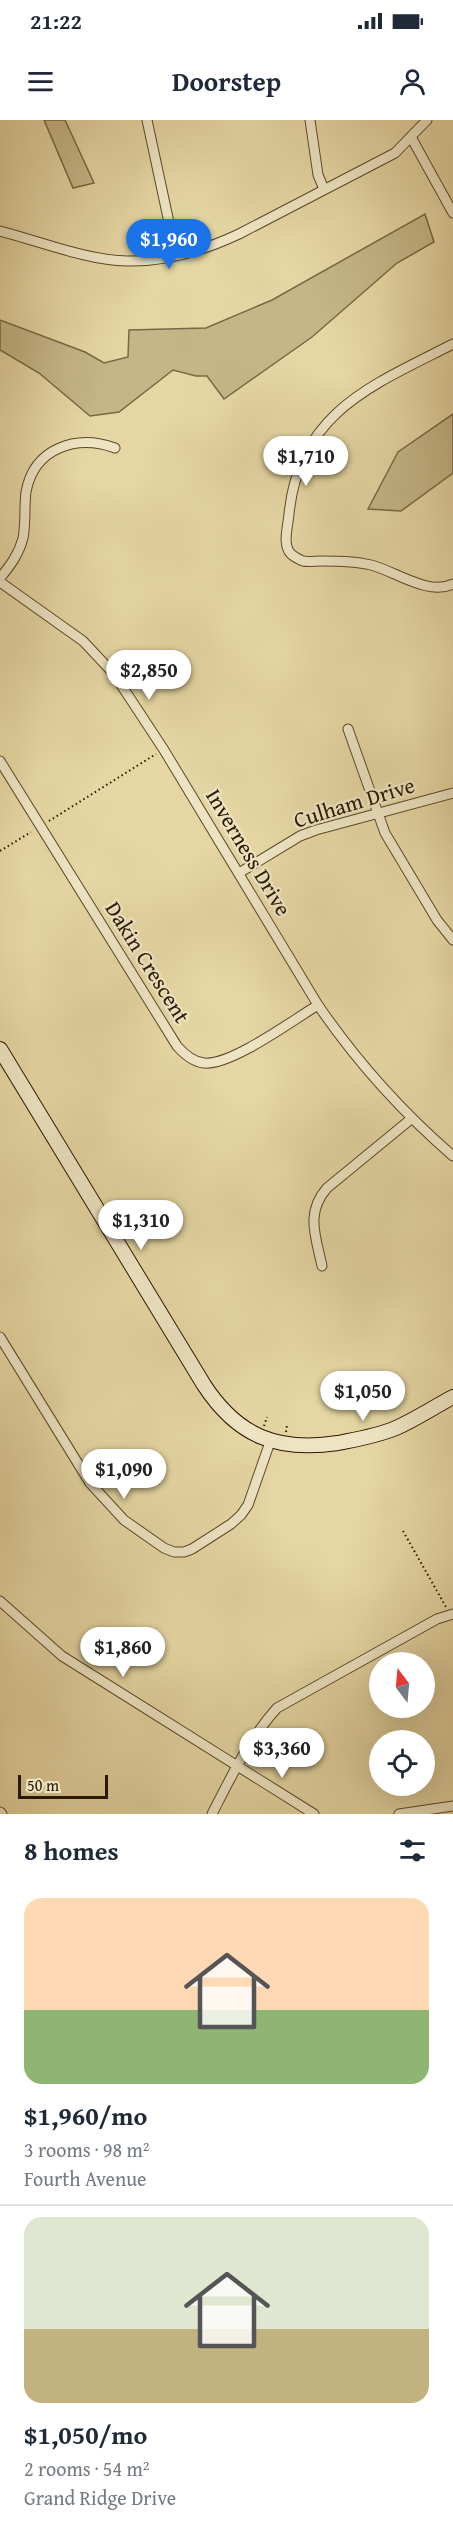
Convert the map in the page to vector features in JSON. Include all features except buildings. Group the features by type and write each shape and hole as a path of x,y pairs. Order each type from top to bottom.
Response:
{"street":[{"path":"147,120 176,255"},
{"path":"310,120 318,175 324,189"},
{"path":"0,231 73,251 126,261 176,255 218,244 396,153 428,120"},
{"path":"411,137 453,213"},
{"path":"453,344 367,389 335,413 305,453 294,477 286,542 290,554 303,561 345,561 370,565 430,586 446,587 453,584"},
{"path":"0,580 20,547 27,490 34,471 42,460 62,445 74,443 88,442 115,448"},
{"name":"Inverness Drive","path":"0,580 82,641 114,674 164,750 318,1005 349,1048 411,1119 453,1156"},
{"path":"348,729 385,833 437,920 453,940"},
{"name":"Dakin Crescent","path":"0,761 177,1046 187,1057 202,1064 219,1062 237,1054 318,1005"},
{"name":"Culham Drive","path":"239,873 300,836 376,813 453,794"},
{"path":"0,1049 5,1068 214,1401 227,1415 248,1431 270,1442 319,1446 363,1439 398,1427 453,1397"},
{"path":"322,1266 314,1224 314,1209 319,1197 411,1119"},
{"path":"0,1337 90,1483 124,1520 164,1548 184,1552 192,1549 241,1515 248,1505 270,1442"},
{"path":"0,1601 62,1656 314,1814"},
{"path":"212,1814 236,1767 262,1725 277,1708 437,1619 452,1614"},
{"path":"399,1814 453,1806"}],"path":[{"path":"46,822 164,750"},
{"path":"0,851 33,830"},
{"path":"263,1428 267,1418"},
{"path":"403,1531 452,1614"}],"shaded area":[{"path":"44,120 65,120 94,183 73,188"},
{"path":"425,214 434,242 397,263 312,337 224,399 207,376 196,376 173,370 119,412 90,416 39,373 0,350 0,320 85,352 104,363 128,357 129,330 206,328 272,300"},
{"path":"453,414 453,473 401,511 368,509 398,452"}]}
